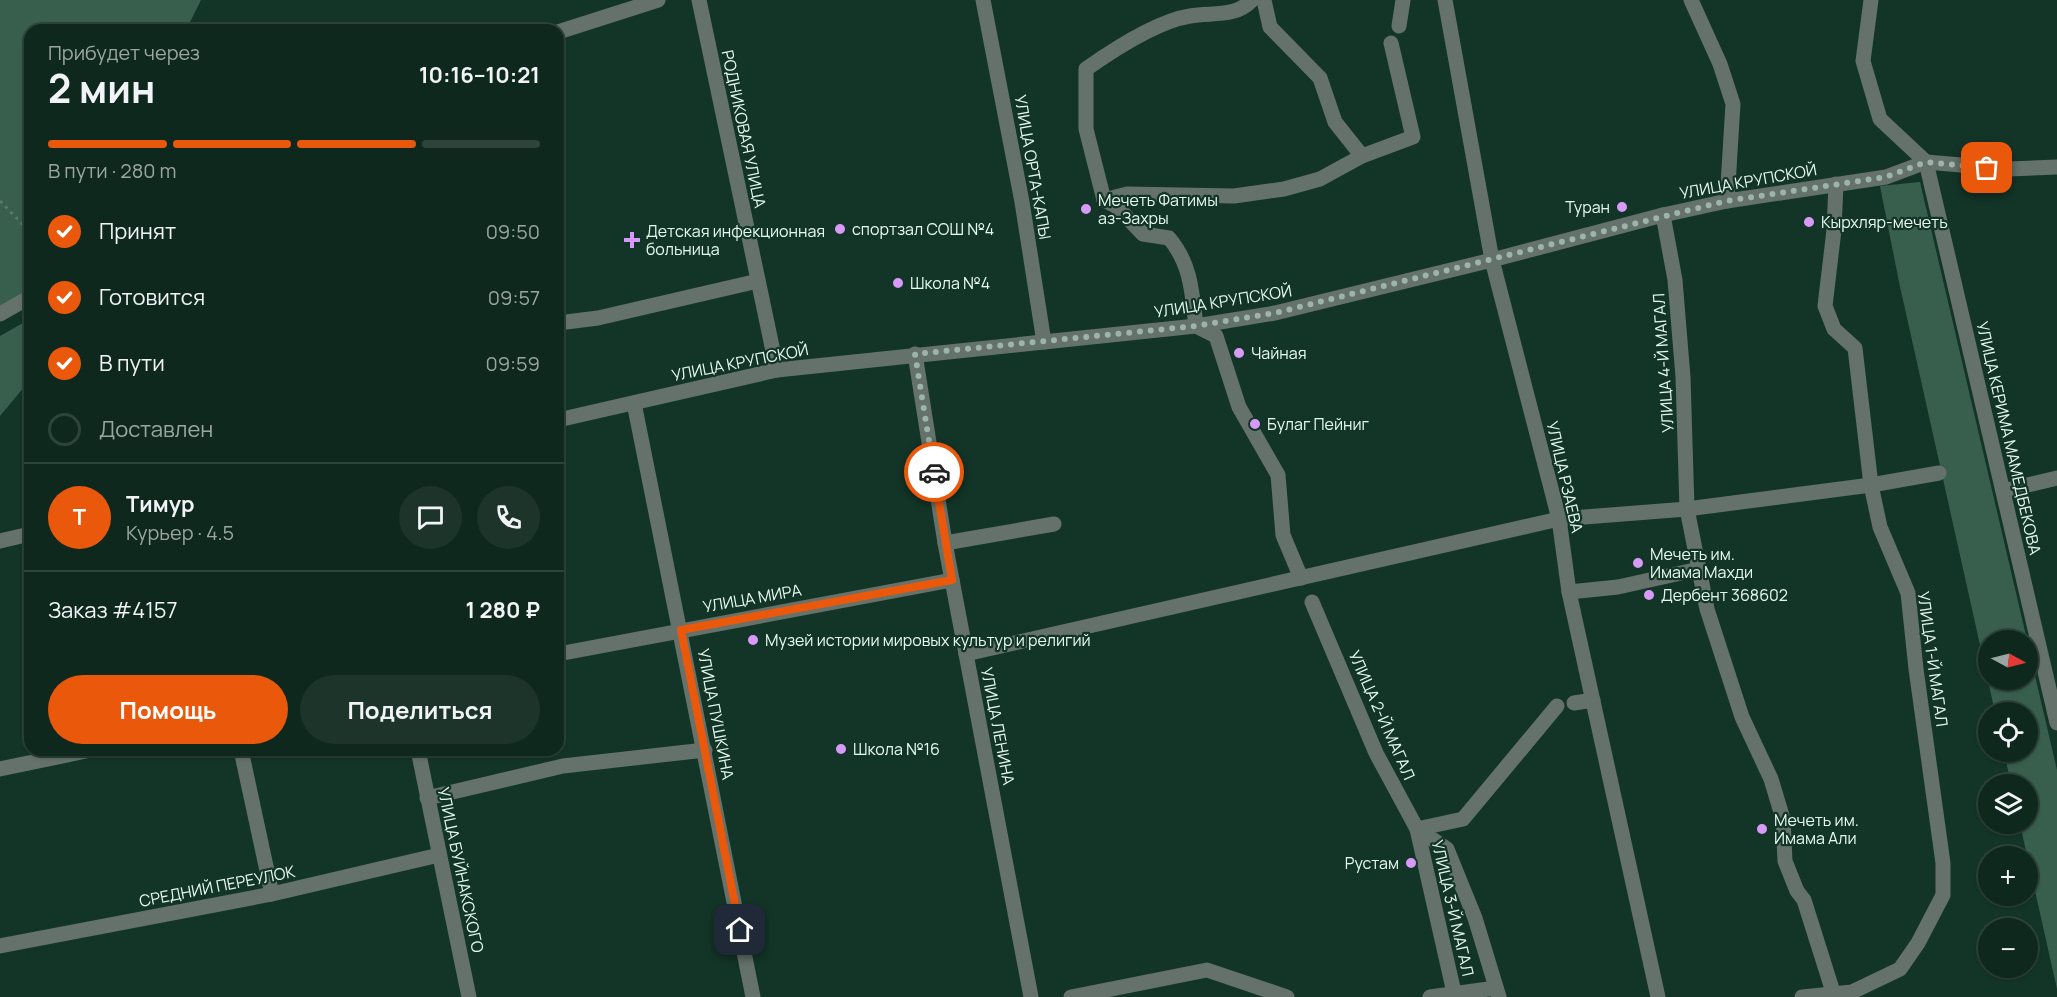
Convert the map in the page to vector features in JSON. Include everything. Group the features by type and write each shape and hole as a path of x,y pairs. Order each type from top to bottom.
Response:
{"street":[{"path":"564,30 658,0"},
{"name":"РОДНИКОВАЯ УЛИЦА","path":"699,0 777,370"},
{"name":"УЛИЦА ОРТА-КАПЫ","path":"983,0 1022,201 1044,342"},
{"path":"1252,0 1246,6 1228,13 1188,16 1127,41 1086,69 1086,129 1104,200 1116,206 1143,234 1169,238 1183,254 1191,286 1196,326 1216,336 1239,407 1278,474 1283,535 1301,578"},
{"path":"1264,0 1270,27 1320,78 1335,122 1362,156"},
{"path":"1399,26 1403,0"},
{"name":"УЛИЦА РЗАЕВА","path":"1445,0 1492,260 1559,519 1569,592 1658,997"},
{"path":"1691,0 1720,64 1733,104 1733,140 1726,201"},
{"path":"1871,0 1863,61 1880,119 1926,162 2008,169 2057,167"},
{"path":"1104,200 1127,194 1234,196 1284,189 1320,179 1362,156 1413,137 1391,43"},
{"name":"УЛИЦА КРУПСКОЙ","path":"564,419 777,370 1196,326 1275,313 1663,215 1726,201 1886,177 1926,162"},
{"name":"УЛИЦА КЕРИМА МАМЕДБЕКОВА","path":"1926,162 2057,723"},
{"name":"УЛИЦА 1-Й МАГАЛ","path":"1802,997 1833,992 1854,994 1900,969 1918,943 1943,895 1943,863 1916,669 1908,593 1880,527 1871,485 1855,348 1834,329 1825,306 1834,230 1836,184"},
{"name":"УЛИЦА 4-Й МАГАЛ","path":"1663,215 1675,280 1683,377 1687,509 1707,609 1742,717 1770,779 1783,819 1785,861 1797,891 1804,900 1833,992"},
{"path":"564,322 598,318 758,281"},
{"path":"0,314 24,300"},
{"name":"УЛИЦА ЛЕНИНА","path":"915,354 945,543 1031,997"},
{"name":"УЛИЦА ПУШКИНА","path":"634,403 753,997"},
{"path":"966,654 1559,519 1687,509 1871,485 1939,472"},
{"path":"2003,491 2057,478"},
{"path":"945,543 1053,524"},
{"path":"0,541 24,535"},
{"path":"1569,592 1618,587 1699,569"},
{"name":"УЛИЦА МИРА","path":"564,653 952,580"},
{"name":"УЛИЦА 2-Й МАГАЛ","path":"1312,602 1376,753 1417,830 1447,849 1475,918 1497,993"},
{"path":"1574,703 1593,700"},
{"path":"1417,830 1463,819 1557,706"},
{"path":"428,798 563,766 705,750"},
{"path":"0,769 62,756"},
{"path":"242,756 272,894"},
{"name":"УЛИЦА БУЙНАКСКОГО","path":"419,756 469,997"},
{"name":"УЛИЦА 3-Й МАГАЛ","path":"1417,830 1455,996"},
{"name":"СРЕДНИЙ ПЕРЕУЛОК","path":"0,946 272,894 439,855"},
{"path":"1071,997 1207,970 1287,997"},
{"path":"1430,997 1497,993"}],"path":[{"path":"0,201 24,226"}],"green space":[{"path":"0,0 201,0 189,24 24,24 24,244 22,248 24,252 24,298 0,311"},
{"path":"1920,182 2025,630 1978,630 1978,636 1899,282 1880,186"},
{"path":"24,322 24,387 0,416 0,336"},
{"path":"2038,689 2057,770 2057,989 2038,904 2038,846 2025,846 2022,834 2038,834 2038,774 2009,774 2006,762 2038,762 2038,702 1993,702 1990,690"}],"way so far":[{"path":"934,472 915,354 1196,326 1275,313 1726,201 1886,177 1926,162 1987,168"}],"place":[{"name":"Туран","path":"1622,207"},
{"name":"Мечеть Фатимы аз-Захры","path":"1086,209"},
{"name":"Кырхляр-мечеть","path":"1809,222"},
{"name":"спортзал СОШ №4","path":"840,229"},
{"name":"Детская инфекционная больница","path":"632,240"},
{"name":"Школа №4","path":"898,283"},
{"name":"Чайная","path":"1239,353"},
{"name":"Булаг Пейниг","path":"1255,424"},
{"name":"Мечеть им. Имама Махди","path":"1638,563"},
{"name":"Дербент 368602","path":"1649,595"},
{"name":"Музей истории мировых культур и религий","path":"753,640"},
{"name":"Школа №16","path":"841,749"},
{"name":"Мечеть им. Имама Али","path":"1762,829"},
{"name":"Рустам","path":"1411,863"}],"route":[{"path":"740,930 681,630 952,580 934,472"}]}
